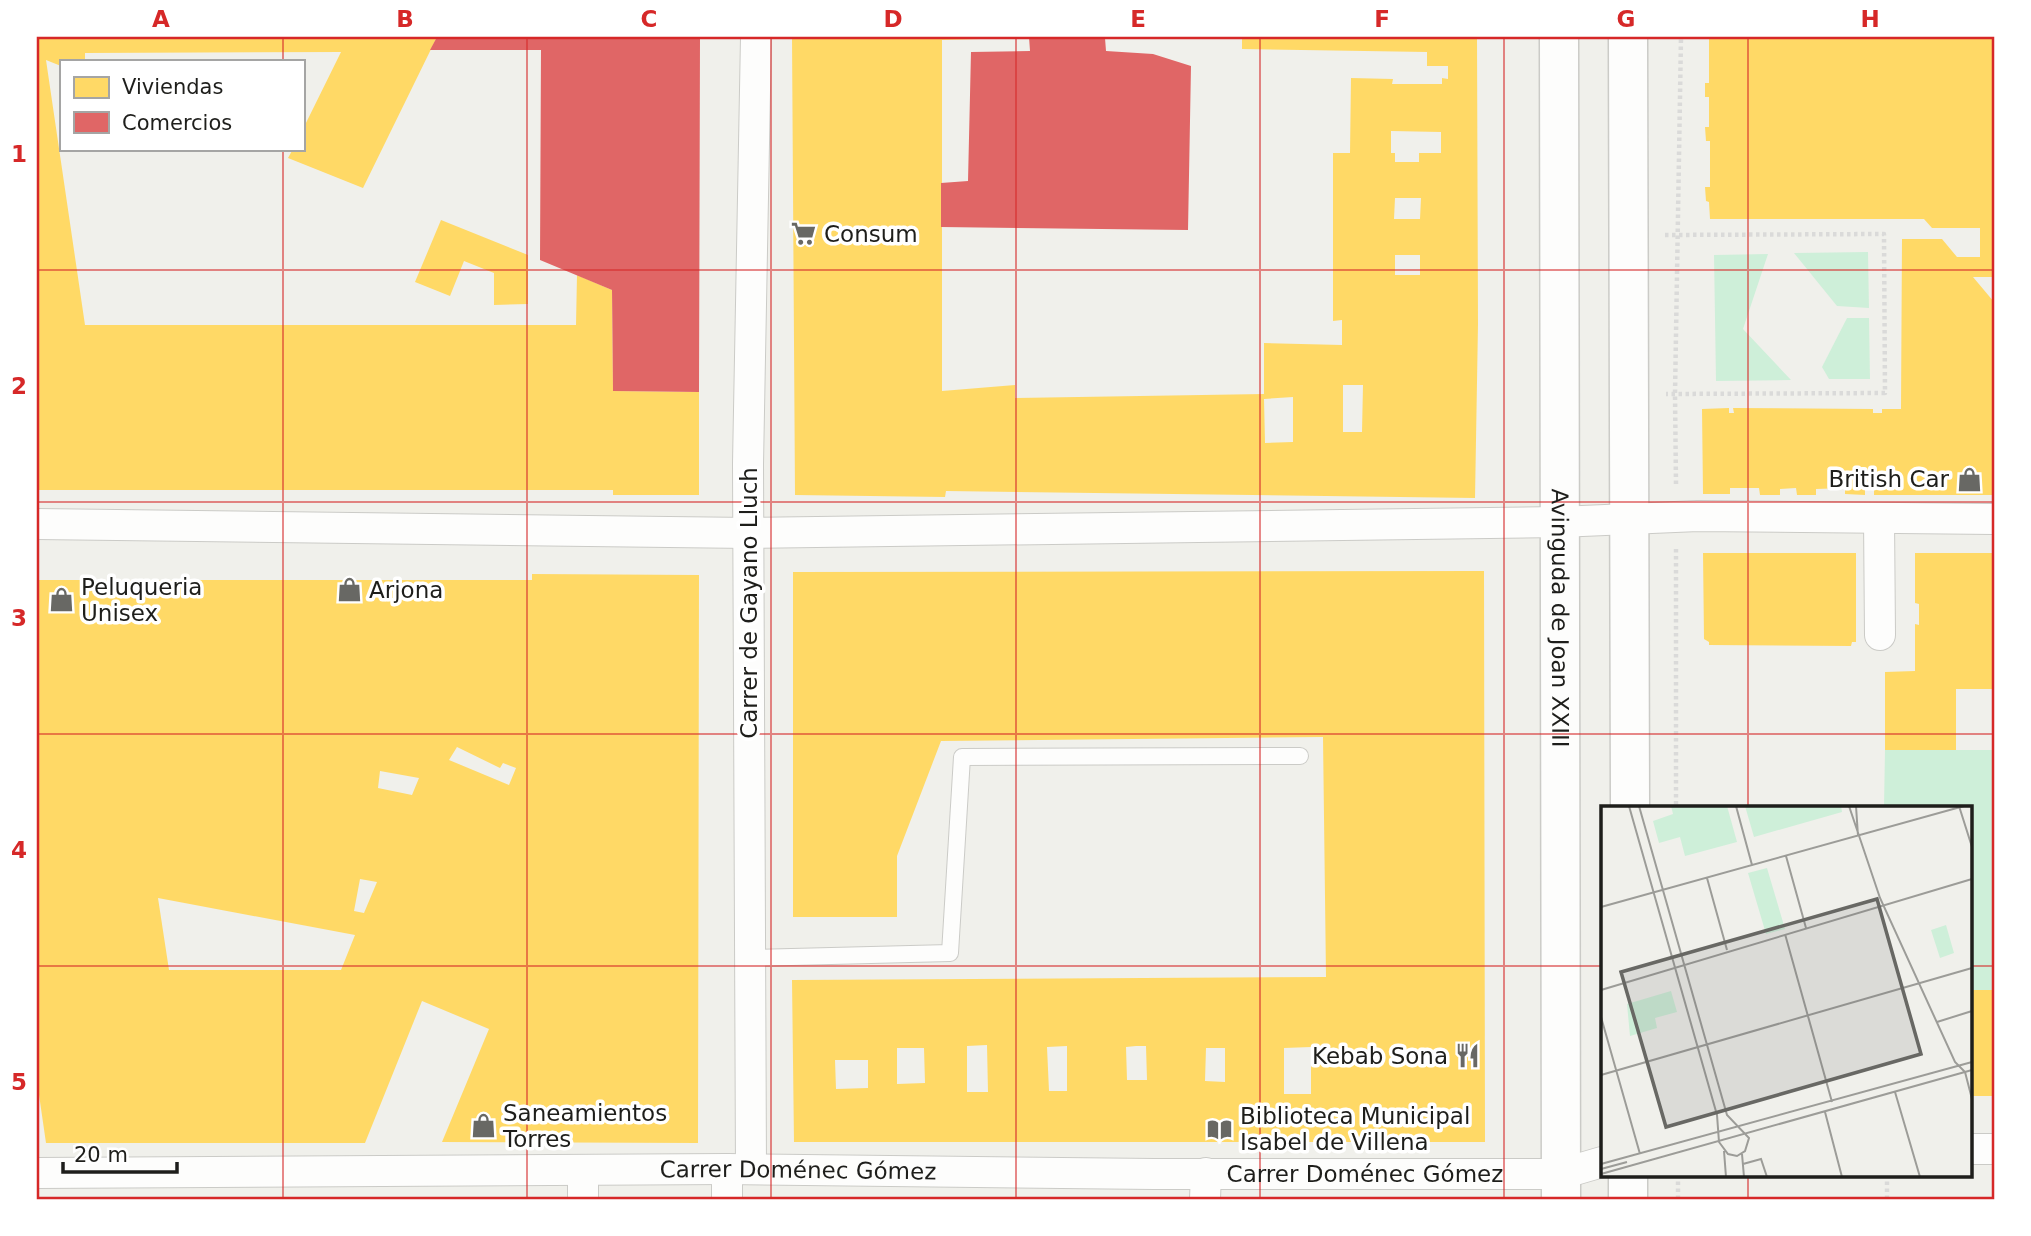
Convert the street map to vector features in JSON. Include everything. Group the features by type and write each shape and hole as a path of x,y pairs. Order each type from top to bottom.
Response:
{"main road":[{"name":"Avinguda de Joan XXIII","path":"1559,37 1561,1186"},
{"path":"1628,37 1630,806"},
{"path":"1628,1176 1628,1199"}],"street":[{"name":"Carrer de Gayano Lluch","path":"727,1199 739,1169 750,958 748,464 756,37"},
{"path":"37,524 749,533 1631,521 1698,516 1994,519"},
{"path":"1879,519 1880,635"},
{"path":"1972,1149 1994,1149"},
{"name":"Carrer Doménec Gómez","path":"37,1172 583,1185 739,1169 907,1186 1561,1186 1601,1163"}],"lane":[{"path":"750,958 950,953 962,757 1300,756"}],"path":[{"path":"1676,484 1681,37"},
{"path":"1629,236 1884,234 1885,393 1630,394"},
{"path":"1676,544 1676,806"},
{"path":"1678,1176 1678,1199"},
{"path":"1887,1176 1887,1199"}],"green space":[{"path":"1868,252 1869,308 1837,306 1794,253"},
{"path":"1768,254 1743,329 1791,380 1716,381 1714,255"},
{"path":"1847,318 1869,318 1870,379 1829,379 1822,367"},
{"path":"1885,750 1994,750 1994,991 1972,990 1972,806 1884,806"}],"building: Viviendas":[{"path":"37,37 437,37 363,188 288,158 292,150 304,150 304,127 341,52 85,53 85,60 60,60 60,66 46,60 85,325 576,325 577,275 612,290 613,391 699,392 699,495 613,495 613,490 37,490"},
{"path":"792,37 981,37 942,40 942,391 1015,385 1015,398 1264,394 1264,343 1342,345 1342,320 1333,321 1333,153 1350,153 1351,78 1393,79 1392,84 1442,84 1442,78 1448,79 1448,66 1427,66 1427,52 1242,49 1242,37 1477,37 1478,324 1475,498 946,491 945,497 795,495","holes":["1391,131 1441,132 1441,153 1419,153 1419,162 1395,162 1395,153 1391,153","1395,198 1421,198 1420,219 1394,219","1395,255 1420,255 1420,275 1395,275","1343,385 1363,385 1362,432 1343,432","1293,397 1293,442 1265,443 1264,399"]},
{"path":"1709,37 1994,37 1994,277 1973,277 1994,302 1994,495 1874,495 1874,489 1865,489 1865,495 1845,494 1845,488 1816,489 1816,495 1797,495 1796,488 1780,489 1780,495 1760,495 1759,488 1730,488 1730,494 1703,494 1702,409 1729,408 1729,413 1734,413 1733,408 1873,409 1873,413 1882,413 1882,409 1901,409 1902,239 1942,239 1957,257 1980,257 1980,228 1932,228 1924,219 1710,219 1705,187 1710,187 1710,141 1706,141 1705,127 1709,127 1709,97 1705,97 1705,83 1709,83"},
{"path":"441,220 528,255 528,304 494,305 494,273 464,261 450,296 415,282"},
{"path":"1703,553 1856,553 1856,642 1852,642 1851,646 1709,645 1704,639"},
{"path":"1915,553 1994,553 1994,689 1956,689 1956,750 1885,750 1885,672 1915,671 1915,624 1919,625 1919,604 1915,603"},
{"path":"1484,571 1485,1142 794,1142 792,980 1326,977 1323,737 941,741 897,856 897,917 793,917 793,572","holes":["987,1045 988,1092 967,1092 967,1046","1067,1046 1067,1091 1049,1091 1047,1047","1146,1046 1147,1080 1127,1080 1126,1047","1311,1047 1311,1094 1284,1094 1284,1048","897,1048 924,1048 925,1083 897,1084","1206,1048 1225,1048 1225,1082 1205,1081","835,1060 868,1060 868,1088 836,1089"]},
{"path":"532,574 699,575 698,1143 442,1142 489,1029 422,1001 365,1143 46,1143 37,1081 37,580 532,580","holes":["457,747 500,768 503,763 516,768 509,785 449,760","380,771 419,778 412,795 378,788","360,879 377,882 364,913 354,911","158,898 355,935 341,970 169,970"]},
{"path":"1972,990 1994,990 1994,1096 1972,1096"}],"building: Comercios":[{"path":"437,37 700,37 699,392 613,391 612,290 540,260 541,50 430,50"},
{"path":"1029,37 1105,38 1106,51 1153,54 1191,66 1188,230 941,227 941,183 968,181 971,52 1030,51"}],"place":[{"name":"Consum","path":"804,234"},
{"name":"British Car","path":"1969,479"},
{"name":"Arjona","path":"349,590"},
{"name":"Peluqueria Unisex","path":"61,600"},
{"name":"Kebab Sona","path":"1468,1056"},
{"name":"Saneamientos Torres","path":"483,1126"},
{"name":"Biblioteca Municipal Isabel de Villena","path":"1220,1129"}]}
